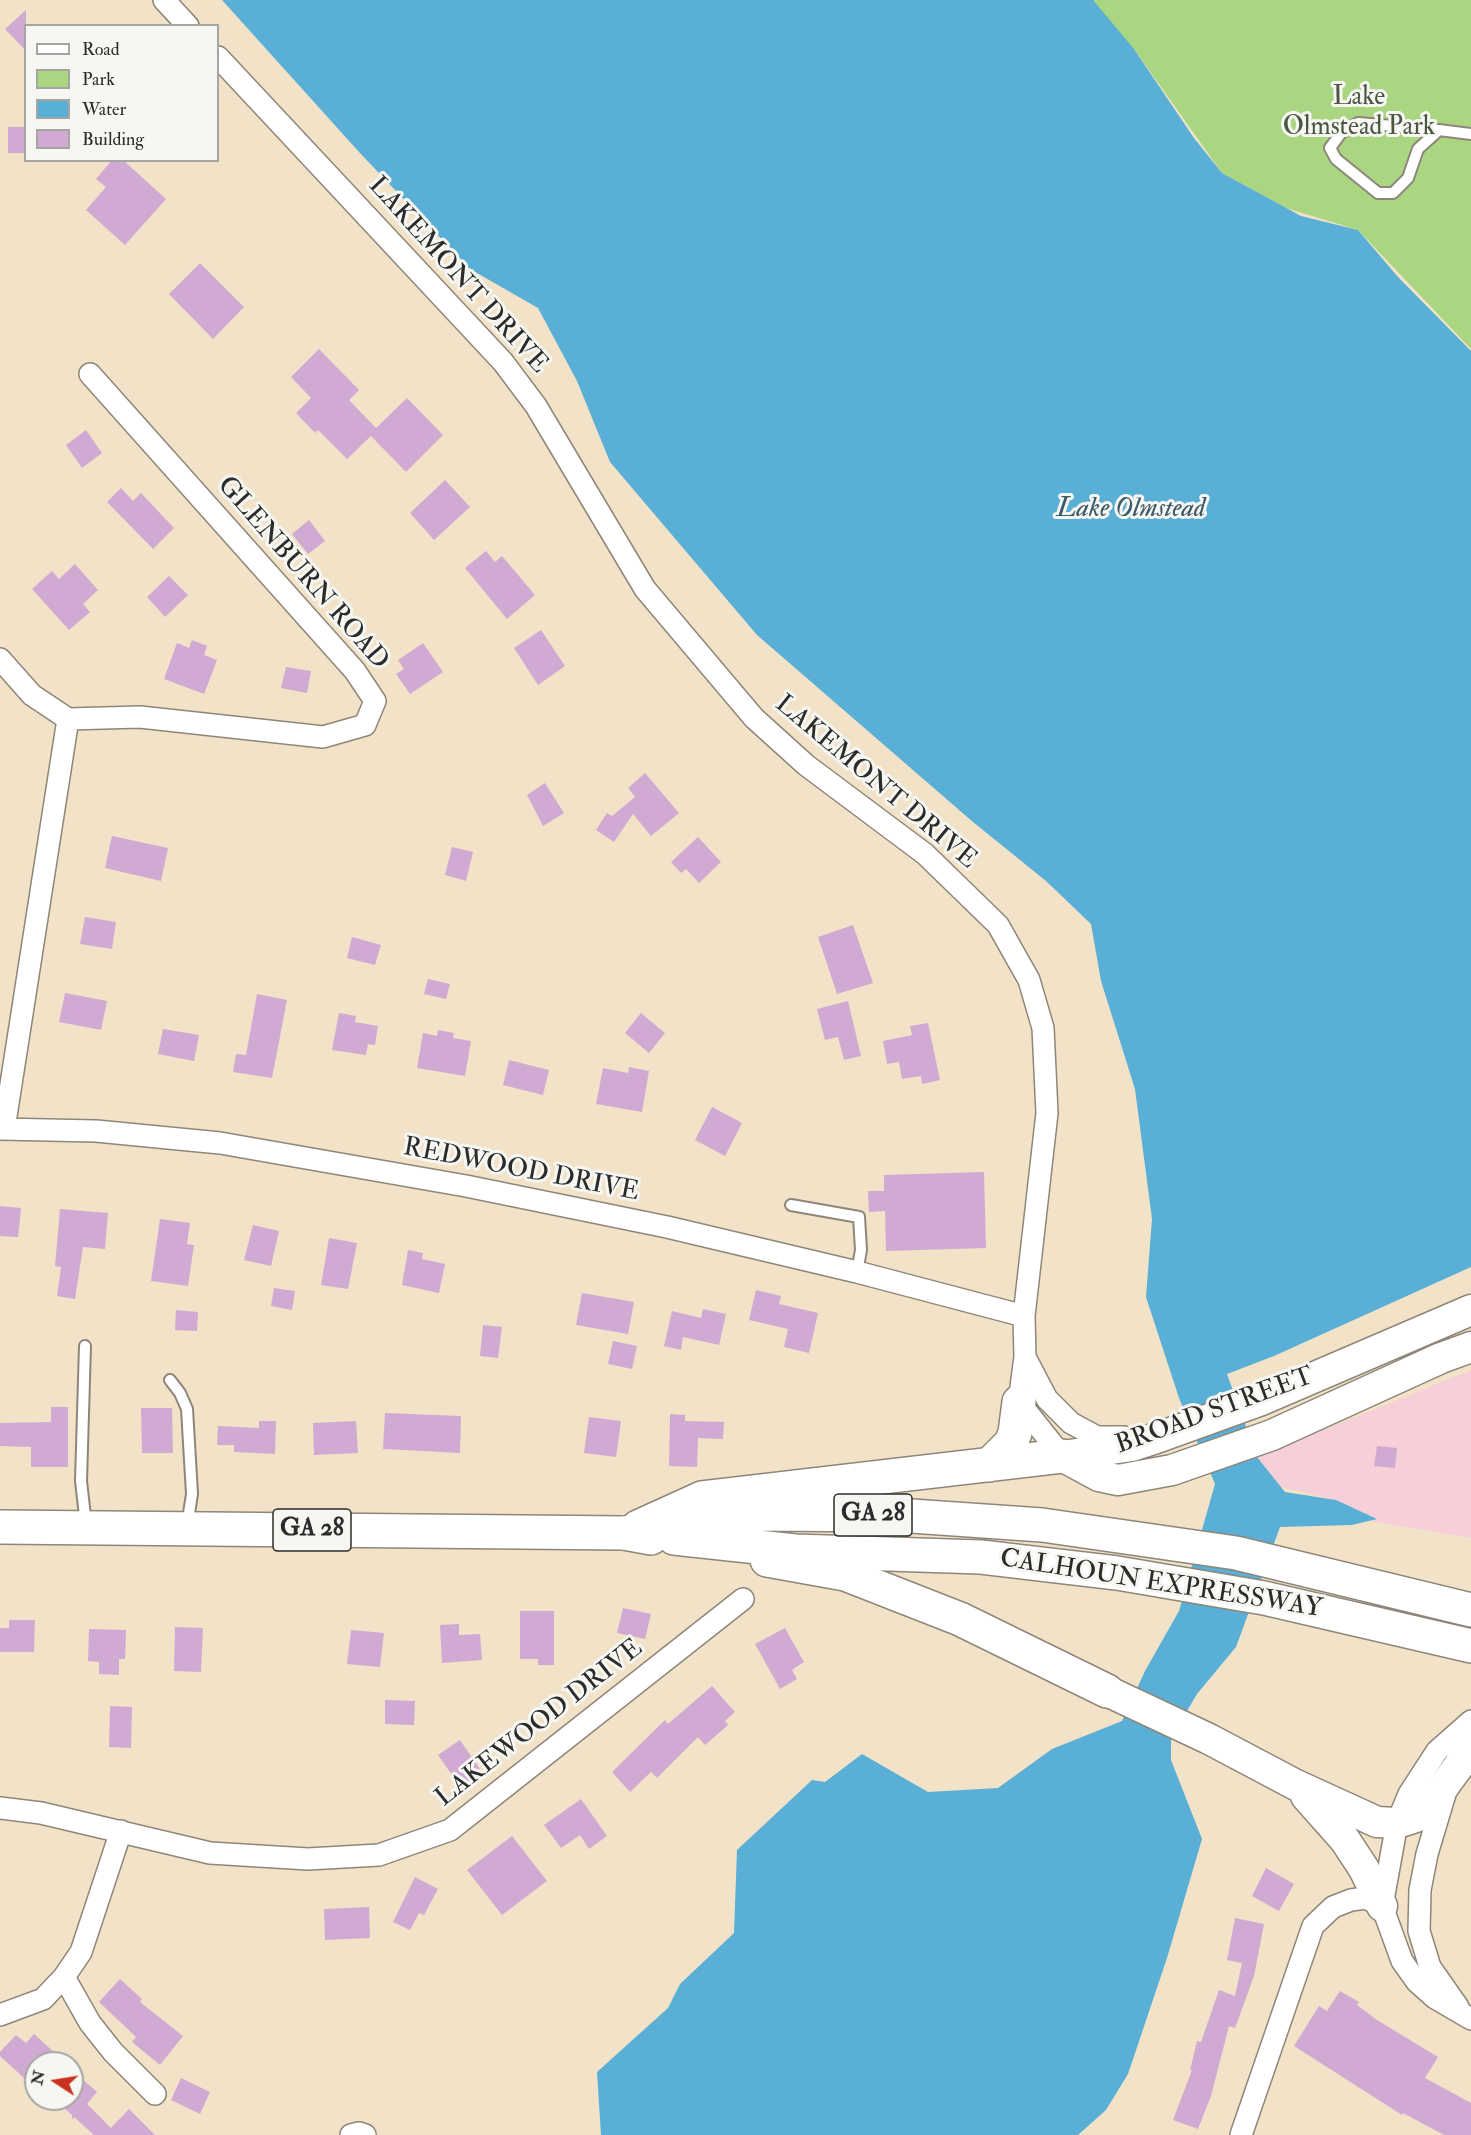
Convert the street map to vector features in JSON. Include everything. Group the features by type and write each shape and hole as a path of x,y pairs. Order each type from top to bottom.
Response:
{"main road":[{"name":"BROAD STREET","path":"1062,1456 1132,1446 1162,1436 1259,1401 1471,1310"},
{"name":"BROAD STREET","path":"1062,1456 1099,1476 1118,1480 1173,1470 1272,1435 1441,1358 1471,1347"},
{"path":"989,1465 1011,1443 1019,1402"},
{"path":"624,1533 702,1498 1062,1456"},
{"name":"CALHOUN EXPRESSWAY","path":"624,1533 761,1514 897,1515 1042,1525 1236,1553 1471,1610"},
{"name":"GA 28","path":"0,1527 624,1533"},
{"path":"624,1533 845,1574 960,1619 1209,1739 1296,1785 1377,1822 1397,1823 1416,1817 1428,1808 1471,1749"},
{"name":"CALHOUN EXPRESSWAY","path":"624,1533 795,1551 981,1557 1117,1573 1264,1598 1471,1646"},
{"path":"1296,1785 1345,1840 1364,1869 1382,1906"}],"street":[{"path":"164,0 186,24"},
{"name":"LAKEMONT DRIVE","path":"219,58 503,362 536,405 645,589 754,718 806,765 925,854 998,926 1029,980 1043,1028 1047,1113 1024,1316 1025,1357 1019,1402"},
{"name":"GLENBURN ROAD","path":"68,719 140,717 323,737 366,725 375,701 355,671 90,374"},
{"path":"0,659 32,695 68,719 2,1129"},
{"name":"REDWOOD DRIVE","path":"2,1129 96,1131 220,1143 466,1186 656,1224 858,1272 1024,1316"},
{"name":"LAKEMONT DRIVE","path":"1025,1357 1047,1399 1071,1423 1097,1437 1162,1436"},
{"path":"1019,1402 1062,1456"},
{"name":"LAKEWOOD DRIVE","path":"0,1808 41,1813 210,1853 308,1859 379,1855 450,1830 743,1599"},
{"path":"1467,2017 1435,1998 1417,1982 1402,1961 1388,1930 1382,1906 1397,1823 1409,1794 1427,1764 1451,1737 1471,1721"},
{"path":"1449,1782 1427,1854 1418,1909 1419,1931 1430,1966 1467,2017"},
{"path":"0,2014 43,1999 64,1977 81,1952 121,1832"},
{"path":"1242,2135 1313,1926 1334,1907 1351,1900 1366,1898 1382,1906"},
{"path":"64,1977 90,2023 113,2052 155,2094"},
{"path":"351,2135 359,2133 365,2135"}],"lane":[{"path":"1439,130 1418,149 1408,178 1393,193 1378,193 1336,159 1330,148 1341,133 1358,123 1439,130 1471,134"},
{"path":"791,1205 859,1217 861,1250 858,1272"},
{"path":"85,1346 81,1481 87,1528"},
{"path":"170,1380 180,1393 187,1409 192,1494 187,1529"}],"shaded area":[{"path":"1471,1370 1471,1538 1369,1521 1336,1500 1281,1487 1257,1457"}],"green space":[{"name":"Lake Olmstead Park","path":"1075,0 1471,0 1471,349 1358,230 1286,208 1222,173 1134,49"}],"water":[{"name":"Lake Olmstead","path":"222,0 1093,0 1134,49 1194,138 1222,173 1301,216 1358,230 1398,277 1471,351 1471,1267 1274,1356 1227,1374 1257,1457 1285,1492 1336,1500 1377,1519 1352,1525 1280,1527 1236,1647 1197,1694 1171,1738 1171,1760 1202,1839 1167,1958 1128,2074 1106,2110 1078,2135 601,2135 597,2072 668,2008 680,1984 734,1933 737,1850 812,1780 825,1782 862,1754 928,1792 998,1788 1052,1749 1122,1721 1145,1671 1179,1611 1215,1484 1179,1398 1146,1297 1152,1219 1135,1089 1101,981 1091,924 1046,881 973,822 757,635 610,462 577,381 538,308 470,269 359,152"}],"building":[{"path":"26,10 24,49 5,29"},
{"path":"8,127 24,127 24,153 8,153"},
{"path":"110,162 125,162 166,199 125,245 86,210 106,187 96,179"},
{"path":"200,263 244,307 213,339 169,294"},
{"path":"319,349 359,390 349,400 376,428 407,398 443,435 406,472 371,436 347,459 318,430 315,433 296,413 311,398 291,377"},
{"path":"86,430 102,453 82,468 66,445"},
{"path":"445,480 470,507 434,540 410,513"},
{"path":"121,488 133,501 141,493 174,528 153,549 107,502"},
{"path":"309,520 325,541 308,554 292,534"},
{"path":"486,551 495,562 502,556 535,595 507,619 465,568"},
{"path":"75,564 98,590 83,604 90,612 69,630 32,589 52,571 59,579"},
{"path":"169,576 188,595 165,617 147,597"},
{"path":"541,630 565,666 538,685 514,648"},
{"path":"192,640 207,646 204,655 217,660 204,694 164,679 177,643 189,648"},
{"path":"423,643 443,672 410,694 396,674 404,669 398,660"},
{"path":"286,667 311,671 307,693 281,688"},
{"path":"645,773 679,813 651,836 633,814 614,842 596,830 607,813 612,816 635,797 628,788"},
{"path":"545,783 564,813 543,826 527,795"},
{"path":"112,836 168,848 161,881 105,868"},
{"path":"698,837 721,862 699,883 686,869 681,873 671,862"},
{"path":"452,847 473,852 466,881 445,875"},
{"path":"85,917 116,922 112,949 80,944"},
{"path":"853,925 873,983 837,994 818,937"},
{"path":"352,937 381,945 375,965 347,958"},
{"path":"428,979 450,984 446,999 424,994"},
{"path":"65,993 107,1001 101,1030 59,1022"},
{"path":"257,994 287,1000 272,1078 233,1072 236,1054 246,1055"},
{"path":"848,1001 861,1056 844,1060 838,1037 825,1040 817,1009"},
{"path":"339,1013 356,1016 355,1022 378,1026 375,1045 368,1044 366,1055 332,1050"},
{"path":"641,1013 665,1033 649,1053 625,1033"},
{"path":"928,1023 940,1080 922,1084 921,1076 902,1079 899,1062 887,1064 883,1041 912,1035 910,1026"},
{"path":"163,1029 199,1035 194,1061 158,1054"},
{"path":"438,1030 454,1033 453,1038 471,1041 465,1076 417,1068 423,1033 437,1036"},
{"path":"509,1060 549,1070 543,1095 503,1085"},
{"path":"629,1067 649,1071 642,1112 596,1104 603,1068 628,1073"},
{"path":"712,1107 742,1123 725,1156 695,1140"},
{"path":"984,1172 986,1248 886,1251 885,1211 869,1212 868,1191 884,1191 884,1175"},
{"path":"0,1206 21,1208 18,1237 0,1236"},
{"path":"60,1209 108,1213 105,1249 83,1247 75,1299 57,1296 61,1267 55,1266"},
{"path":"160,1219 190,1223 187,1244 194,1245 188,1286 151,1281"},
{"path":"253,1225 279,1231 271,1266 244,1260"},
{"path":"329,1238 357,1243 348,1289 321,1285"},
{"path":"408,1250 423,1253 422,1259 445,1264 439,1293 402,1285"},
{"path":"274,1288 295,1291 292,1310 271,1306"},
{"path":"756,1290 781,1296 779,1304 818,1313 809,1353 784,1347 788,1329 749,1320"},
{"path":"582,1293 634,1302 628,1334 576,1325"},
{"path":"703,1309 726,1314 719,1345 683,1337 681,1350 664,1346 672,1311 701,1318"},
{"path":"176,1310 198,1312 197,1331 175,1330"},
{"path":"483,1325 502,1327 498,1358 480,1356"},
{"path":"613,1341 637,1346 632,1369 608,1364"},
{"path":"51,1407 68,1407 68,1467 31,1467 31,1447 0,1446 0,1423 51,1422"},
{"path":"141,1408 172,1408 173,1453 142,1453"},
{"path":"385,1413 461,1416 460,1453 383,1449"},
{"path":"670,1414 685,1415 685,1421 724,1422 723,1439 698,1438 697,1467 669,1466"},
{"path":"589,1417 621,1421 616,1457 584,1453"},
{"path":"259,1421 276,1421 275,1454 234,1452 234,1445 217,1445 218,1426 259,1428"},
{"path":"356,1421 358,1453 314,1455 313,1423"},
{"path":"1377,1446 1397,1448 1395,1468 1374,1466"},
{"path":"623,1608 651,1614 645,1639 617,1633"},
{"path":"520,1611 554,1611 554,1665 538,1665 538,1659 520,1659"},
{"path":"9,1620 35,1620 34,1652 0,1652 0,1628 9,1628"},
{"path":"459,1624 459,1635 480,1634 482,1660 442,1663 440,1625"},
{"path":"175,1627 203,1628 201,1672 174,1671"},
{"path":"785,1628 804,1662 792,1670 797,1679 780,1689 755,1644"},
{"path":"89,1629 126,1630 125,1659 119,1659 119,1675 99,1674 99,1662 88,1661"},
{"path":"351,1630 384,1633 380,1667 347,1664"},
{"path":"712,1686 735,1712 725,1721 728,1725 705,1745 698,1737 657,1778 651,1772 630,1792 612,1772 665,1720 668,1724"},
{"path":"385,1700 415,1701 414,1725 385,1724"},
{"path":"110,1706 132,1707 131,1748 109,1747"},
{"path":"460,1740 482,1772 461,1788 438,1755"},
{"path":"581,1799 607,1836 589,1849 580,1835 561,1848 544,1825"},
{"path":"512,1836 547,1881 502,1915 467,1870"},
{"path":"1266,1868 1294,1884 1279,1911 1252,1896"},
{"path":"415,1877 438,1889 424,1915 419,1913 410,1930 393,1922"},
{"path":"369,1907 370,1938 325,1940 324,1909"},
{"path":"1235,1918 1264,1924 1254,1976 1235,2028 1229,2026 1211,2096 1198,2129 1173,2120 1192,2070 1190,2070 1197,2041 1201,2042 1219,1990 1235,1996 1242,1963 1227,1960"},
{"path":"120,1979 142,1999 140,2002 183,2036 160,2065 132,2042 136,2037 99,2002"},
{"path":"1340,1991 1359,2002 1357,2005 1377,2020 1438,2057 1425,2078 1471,2103 1471,2135 1444,2135 1403,2113 1402,2115 1294,2046 1319,2006 1327,2011"},
{"path":"34,2034 53,2051 24,2051 24,2078 0,2056 0,2052 16,2035 26,2043"},
{"path":"181,2078 210,2092 200,2114 171,2100"},
{"path":"84,2081 97,2092 87,2104 111,2128 129,2109 155,2135 94,2135 74,2117 72,2120 72,2115 68,2111 84,2111"}]}
